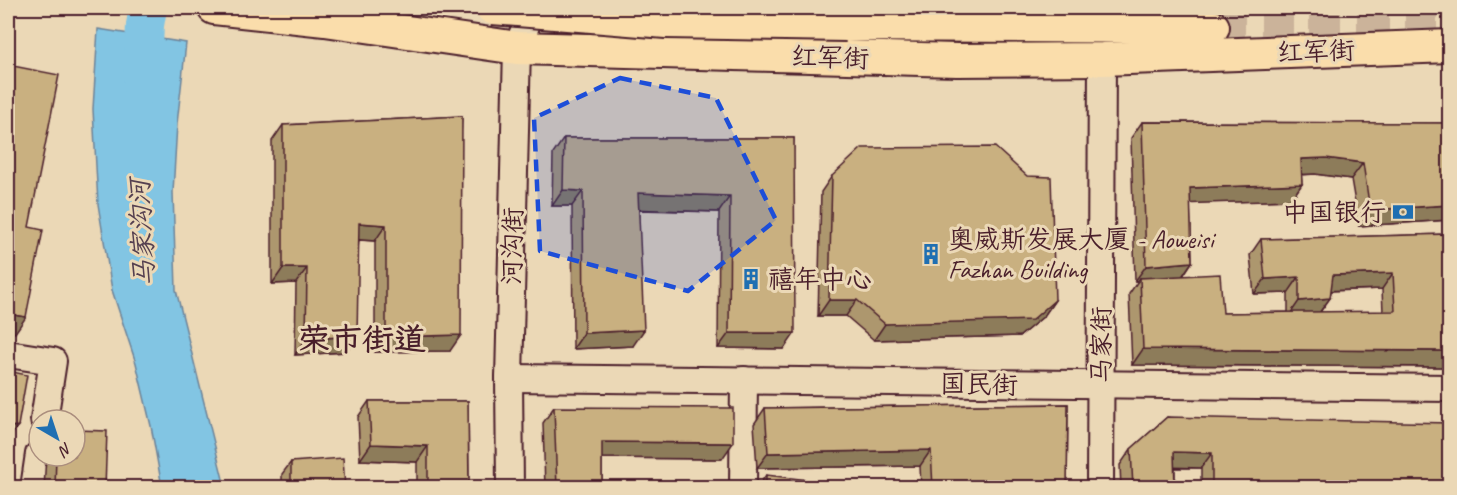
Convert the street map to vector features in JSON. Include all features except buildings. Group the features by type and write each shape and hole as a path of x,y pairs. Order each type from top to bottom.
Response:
{"main road":[{"name":"红军街","path":"214,8 325,20 517,48 957,60 1102,59 1449,46"},
{"path":"296,8 325,20"},
{"name":"红军街","path":"492,8 656,22 1213,27"},
{"path":"905,26 957,60"}],"street":[{"name":"河沟街","path":"510,488 509,378 517,48 533,8"},
{"name":"马家街","path":"1100,488 1102,59"},
{"path":"8,354 53,361 46,408"},
{"name":"国民街","path":"509,378 1449,388"},
{"path":"743,488 744,380"},
{"path":"34,488 37,468"}],"highlighted area":[{"path":"620,78 716,98 776,220 688,291 540,251 534,118"}],"water":[{"path":"98,29 186,43 177,124 173,192 176,290 225,487 162,487 136,363 112,290 98,204 93,109"}],"waterway":[{"name":"马家沟河","path":"142,87 148,8"}],"tunnel":[{"path":"1213,27 1450,28"}],"place":[{"name":"中国银行","path":"1403,212"},
{"name":"奥威斯发展大厦 - Aoweisi Fazhan Building","path":"931,254"},
{"name":"禧年中心","path":"751,279"}],"district":[{"name":"荣市街道","path":"362,339"}]}
